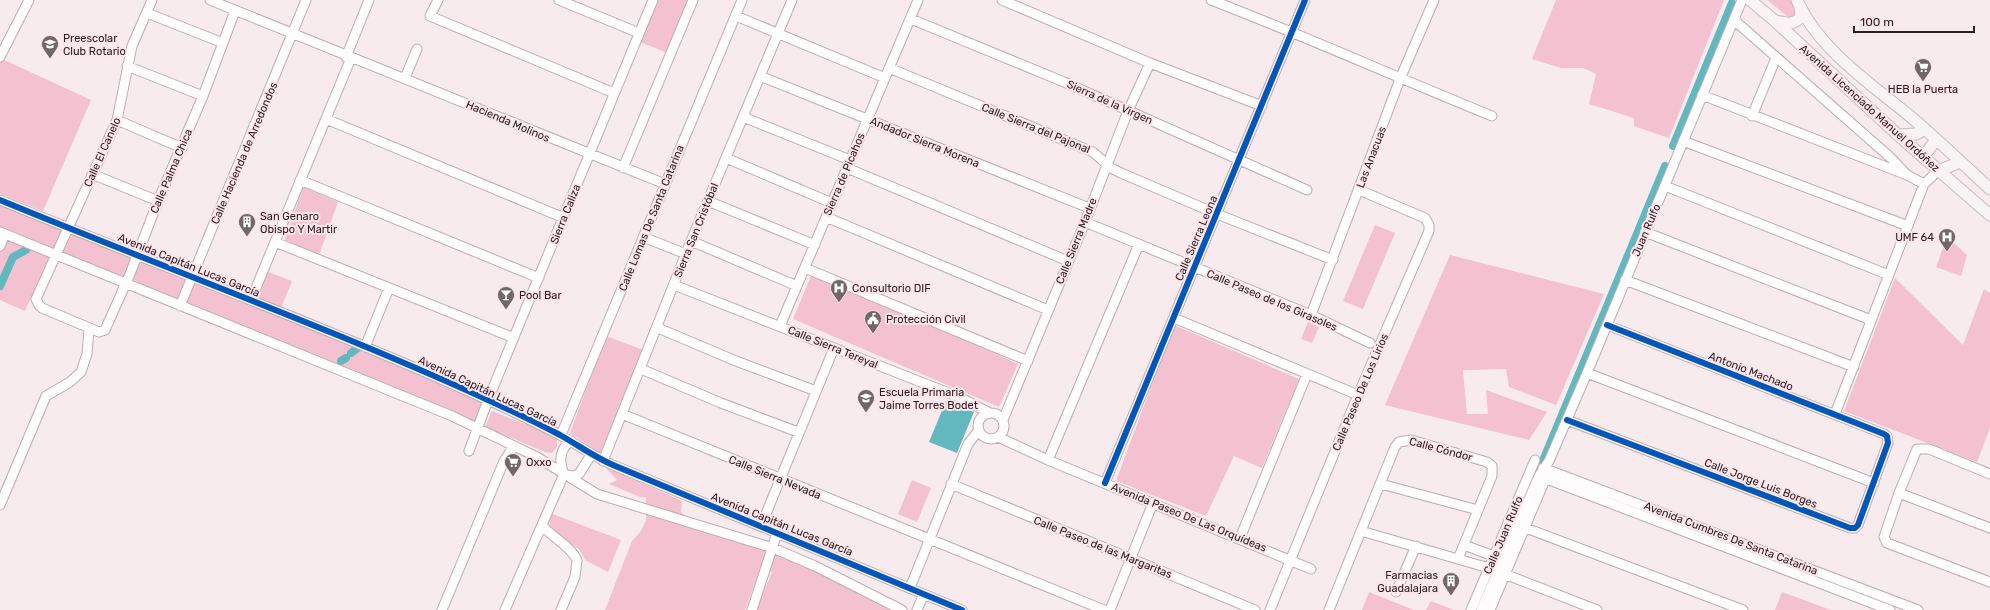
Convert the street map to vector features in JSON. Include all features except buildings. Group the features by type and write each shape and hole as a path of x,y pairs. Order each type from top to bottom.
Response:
{"main road":[{"name":"Avenida Licenciado Manuel Ordóñez","path":"1750,0 1775,21 1898,135 1990,215"},
{"name":"Avenida Licenciado Manuel Ordóñez","path":"1798,3 1813,28 1838,56 1925,129 1990,189"},
{"path":"1775,21 1789,24 1797,21 1801,16 1798,3"},
{"path":"1898,135 1916,134 1925,129"},
{"path":"1923,157 1936,140"},
{"path":"1938,170 1960,162"}],"street":[{"path":"0,57 29,0"},
{"name":"Calle El Canelo","path":"89,329 42,308 36,299 67,227 117,120 132,46 152,0"},
{"name":"Hacienda Molinos","path":"210,0 349,57 405,78 590,155 665,184"},
{"name":"Calle Hacienda de Arredondos","path":"180,306 306,0"},
{"path":"251,300 326,119 370,0"},
{"path":"438,0 430,16 614,93"},
{"path":"559,0 639,33"},
{"name":"Sierra Caliza","path":"469,451 488,400 653,0"},
{"path":"623,168 693,0"},
{"name":"Calle Lomas De Santa Catarina","path":"561,435 742,0"},
{"name":"Sierra San Cristóbal","path":"603,461 658,328 691,241 792,0"},
{"name":"Sierra de Picahos","path":"780,326 918,0"},
{"path":"1002,0 1150,63 1262,106"},
{"path":"1211,0 1292,32 1400,79 1492,116"},
{"name":"Calle Sierra Leona","path":"1105,483 1305,0"},
{"name":"Las Anacuas","path":"1311,315 1400,79 1434,0"},
{"name":"Juan Rulfo","path":"1545,471 1742,0"},
{"name":"Calle Palma Chica","path":"89,329 99,332 105,330 158,201 182,148 235,11"},
{"path":"147,13 223,43"},
{"path":"736,16 778,32 885,78"},
{"name":"Sierra de la Virgen","path":"911,19 1064,82 1307,190"},
{"path":"1734,20 1890,158 1907,175"},
{"path":"405,78 417,50"},
{"path":"1752,116 1776,58"},
{"name":"Calle Sierra Madre","path":"998,437 1002,432 1004,426 1003,420 1085,222 1089,208 1128,111 1150,63"},
{"path":"127,66 203,96"},
{"name":"Calle Sierra del Pajonal","path":"889,68 1093,152 1121,173 1217,214 1333,260"},
{"name":"Andador Sierra Morena","path":"760,76 1089,208"},
{"path":"1702,95 1752,116 1907,175 1924,184"},
{"path":"743,117 1068,261"},
{"path":"326,119 564,218"},
{"path":"117,120 182,148"},
{"path":"1683,141 1908,226"},
{"path":"726,158 832,203"},
{"path":"1835,414 1924,184 1938,170"},
{"path":"92,174 158,201"},
{"path":"300,180 539,278"},
{"path":"1665,186 1889,275"},
{"name":"Calle Paseo De Los Lirios","path":"1292,560 1358,395 1428,235 1429,225 1425,218 1359,190"},
{"name":"Avenida Capitán Lucas García","path":"0,200 192,276 365,347 488,400 561,435 591,455 603,461 962,610"},
{"path":"708,201 815,245"},
{"path":"826,217 1048,310"},
{"name":"Calle Paseo de los Girasoles","path":"1085,222 1311,315 1370,343"},
{"path":"1645,232 1871,320"},
{"path":"0,246 2,233 452,416 537,457 597,494 772,548 815,566 902,610"},
{"path":"643,237 686,254"},
{"path":"691,241 797,286"},
{"path":"275,242 514,338"},
{"path":"1048,460 1139,244"},
{"path":"805,268 1028,361"},
{"path":"1625,280 1854,367"},
{"name":"Calle Sierra Tereyal","path":"674,286 780,326 958,397 990,413"},
{"path":"365,347 389,288"},
{"path":"1174,318 1358,395"},
{"name":"Antonio Machado","path":"1607,325 1835,414 1887,436"},
{"path":"658,328 736,361 816,391"},
{"path":"0,505 46,396 70,382 81,372 87,354 89,329"},
{"path":"761,526 798,432 834,348"},
{"path":"641,369 722,403 798,432"},
{"path":"1586,373 1874,483"},
{"path":"1240,538 1307,374"},
{"path":"910,588 968,444 979,430 979,421 990,413 999,416 1003,420"},
{"name":"Calle Sierra Nevada","path":"622,414 852,509 929,538 1104,610"},
{"name":"Calle Jorge Luis Borges","path":"1566,420 1853,529 1858,525 1874,483 1888,443 1887,436"},
{"path":"979,430 985,437 998,437"},
{"name":"Avenida Paseo De Las Orquídeas","path":"998,437 1048,460 1240,538 1311,569"},
{"name":"Calle Cóndor","path":"1329,610 1395,447 1399,442 1411,440 1490,463 1493,469 1492,476 1458,559"},
{"path":"505,610 564,474 561,468 561,456 565,446 571,441"},
{"path":"442,610 504,461 514,446"},
{"path":"1990,474 1929,449 1921,448 1915,452 1885,531 1884,540 1887,543 1990,582"},
{"path":"564,474 573,476 579,474 591,455"},
{"name":"Calle Juan Rulfo","path":"1481,610 1502,559 1535,460"},
{"name":"Calle Juan Rulfo","path":"1471,610 1497,571 1502,559 1521,526 1545,471"},
{"name":"Avenida Cumbres De Santa Catarina","path":"1545,471 1918,610"},
{"name":"Avenida Cumbres De Santa Catarina","path":"1545,471 1890,610"},
{"name":"Calle Paseo de las Margaritas","path":"951,484 1255,610"},
{"path":"1381,484 1478,510"},
{"path":"1899,493 1990,528"},
{"path":"1110,610 1153,503"},
{"path":"542,525 551,535 574,553 577,560 576,577 561,610"},
{"path":"1521,526 1743,610"},
{"path":"1361,531 1497,571 1597,610"},
{"path":"752,610 778,533"},
{"path":"1464,545 1502,559"},
{"path":"1396,592 1416,546"},
{"path":"1270,610 1292,560"},
{"name":"Calle Juan Rulfo","path":"1490,610 1497,571"},
{"path":"1850,595 1854,585"},
{"path":"917,610 924,594"}],"shaded area":[{"path":"652,0 693,0 670,54 635,40"},
{"path":"1556,0 1724,0 1669,138 1634,126 1634,118 1589,104 1596,74 1583,68 1561,68 1532,59"},
{"path":"1767,0 1795,0 1800,13 1791,19"},
{"path":"0,58 91,100 43,211 0,194"},
{"path":"303,187 338,202 319,255 285,240"},
{"path":"0,202 487,391 474,422 0,234"},
{"path":"1375,225 1395,233 1363,309 1343,301"},
{"path":"2,237 49,257 25,311 0,300 0,241"},
{"path":"1947,237 1967,255 1961,276 1936,267"},
{"path":"1450,255 1604,294 1556,405 1509,387 1506,369 1463,370 1467,414 1488,414 1486,390 1547,412 1529,440 1385,405"},
{"path":"266,271 292,281 281,308 256,298"},
{"path":"811,276 922,319 1018,364 999,407 793,319"},
{"path":"1895,278 1963,345 1984,289 1990,293 1990,428 1977,462 1844,411"},
{"path":"1308,322 1319,327 1312,343 1301,339"},
{"path":"1174,325 1299,379 1262,468 1234,456 1206,516 1116,481"},
{"path":"606,336 646,351 603,455 570,433"},
{"path":"492,411 555,436 557,439 557,447 552,453 545,452 485,427"},
{"path":"604,466 682,501 681,512 706,531 782,554 897,610 756,610 772,572 761,566 745,610 605,610 632,541 641,531 646,520 646,497 640,497 609,484 617,480"},
{"path":"912,480 931,488 917,522 898,514"},
{"path":"550,513 621,540 608,572 585,560 581,552 552,531"},
{"path":"1369,592 1414,610 1362,610"},
{"path":"1782,592 1831,610 1775,610"},
{"path":"1431,601 1454,610 1426,610"}],"water":[{"path":"946,401 974,412 957,453 929,442"}],"waterway":[{"path":"1673,146 1732,3"},
{"path":"1537,467 1542,463 1665,166"},
{"path":"0,286 13,257 26,250"},
{"path":"351,353 359,347"},
{"path":"341,361 346,358"}],"cycle path":[{"path":"1105,483 1305,0"},
{"path":"0,200 367,347 488,400 560,435 606,462 962,610"},
{"path":"1567,420 1850,528 1855,528 1858,525 1888,443 1887,436 1607,325"}],"place":[{"name":"Preescolar Club Rotario","path":"50,59"},
{"name":"HEB la Puerta","path":"1923,82"},
{"name":"San Genaro Obispo Y Martir","path":"247,237"},
{"name":"UMF 64","path":"1947,252"},
{"name":"Consultorio DIF","path":"839,303"},
{"name":"Pool Bar","path":"506,310"},
{"name":"Protección Civil","path":"873,334"},
{"name":"Escuela Primaria Jaime Torres Bodet","path":"866,413"},
{"name":"Oxxo","path":"513,477"},
{"name":"Farmacias Guadalajara","path":"1451,596"}]}
